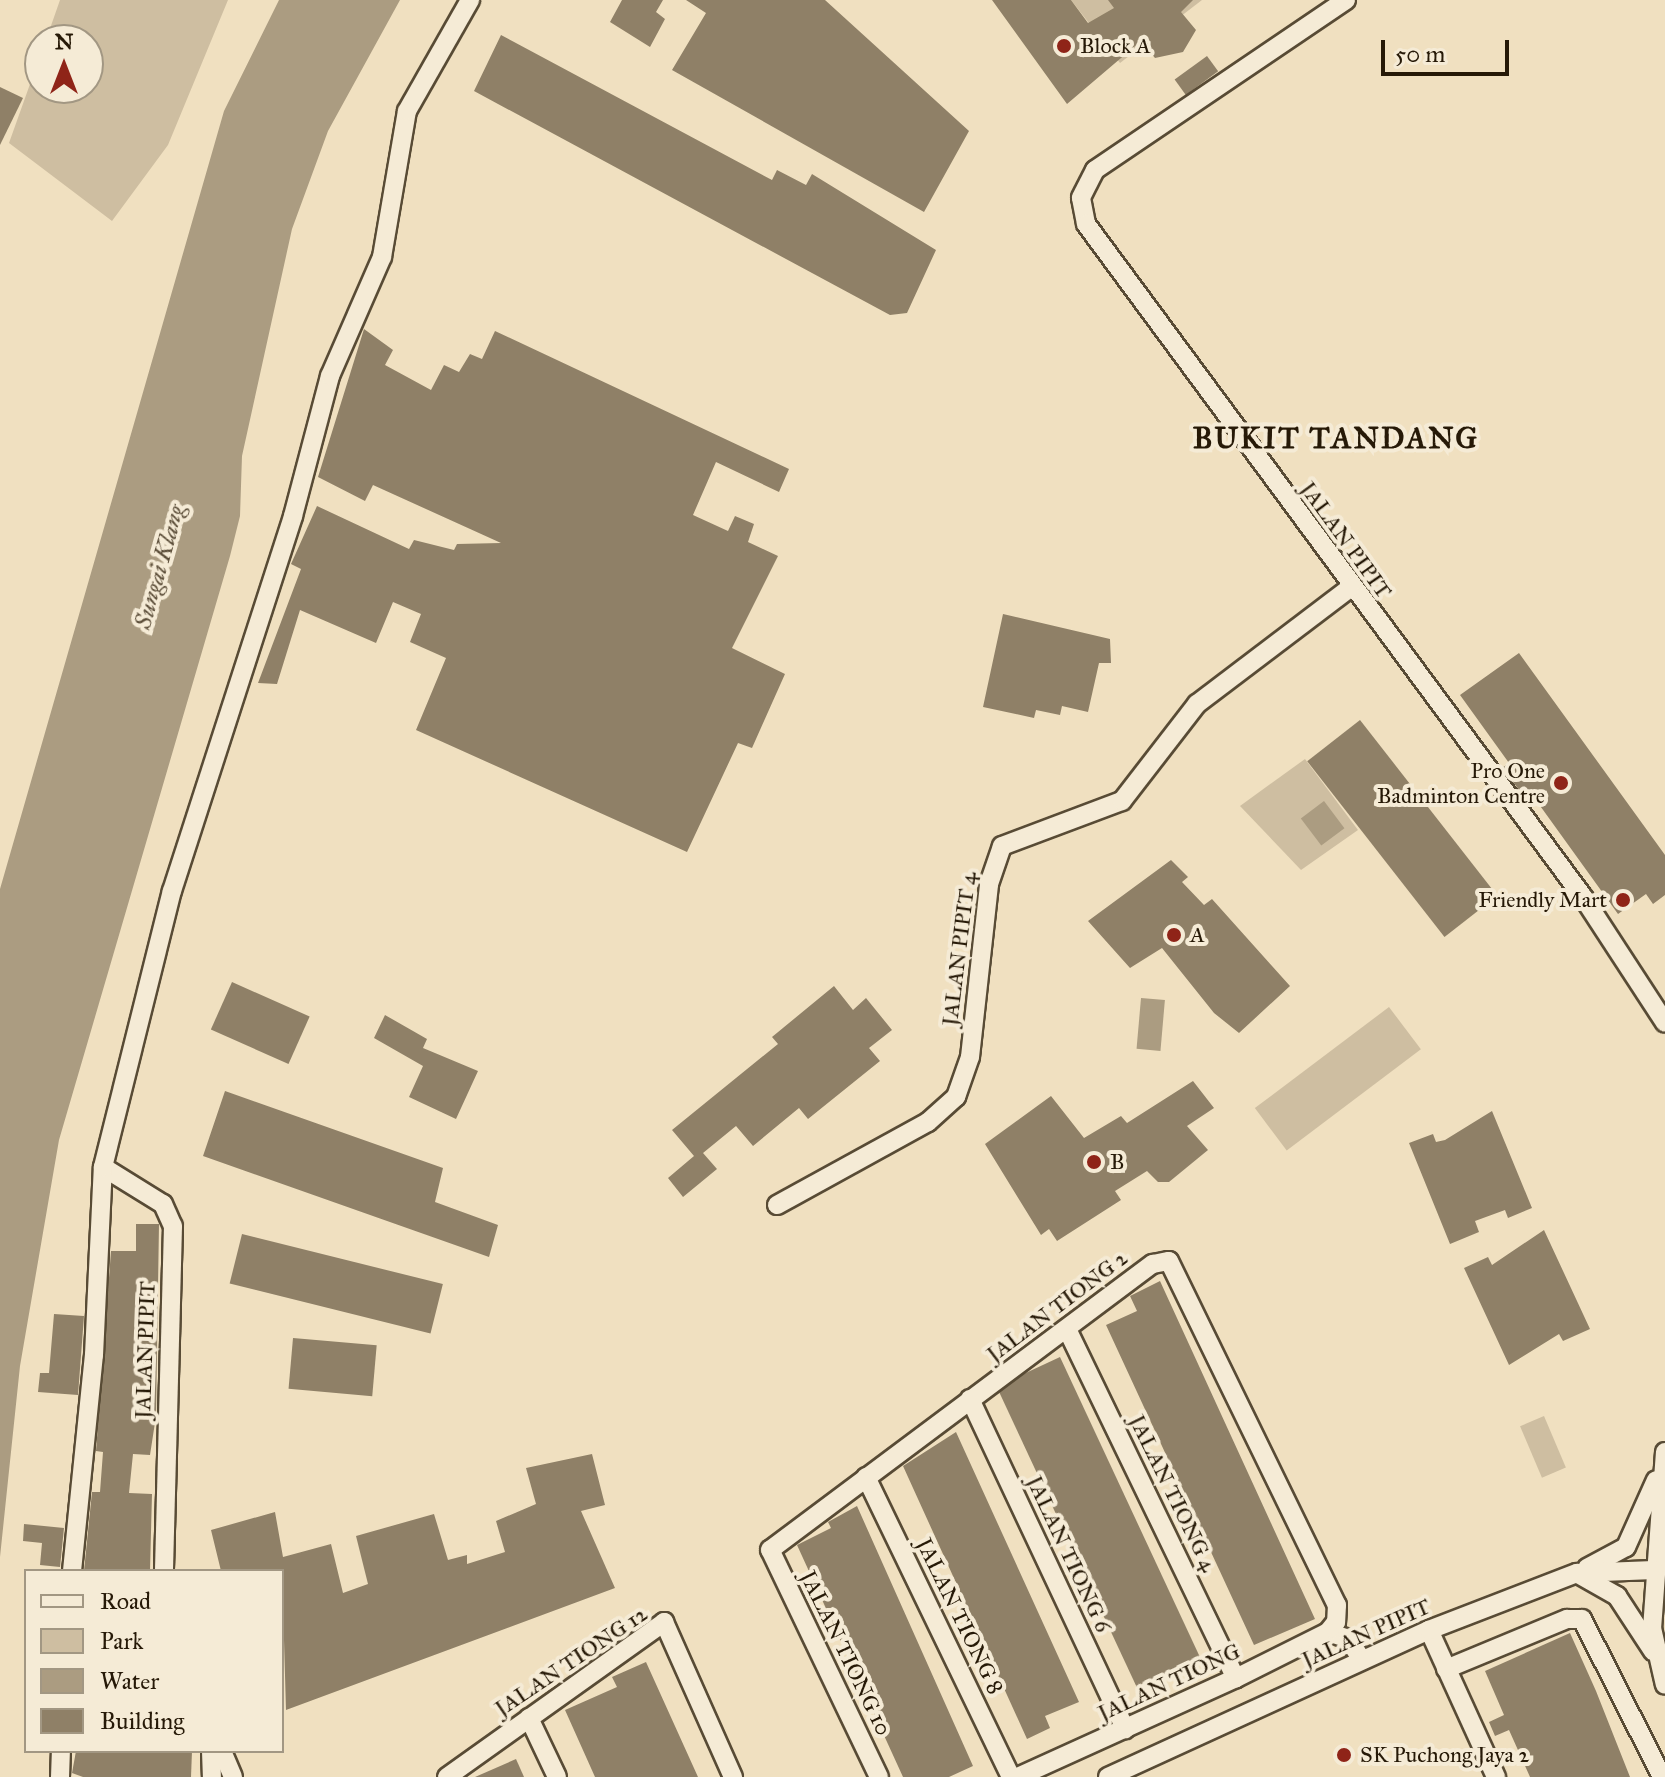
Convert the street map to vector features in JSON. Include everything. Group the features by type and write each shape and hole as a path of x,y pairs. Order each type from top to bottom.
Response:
{"street":[{"path":"72,1569 94,1355 103,1167 205,778 293,516 330,376 382,257 407,111 470,0"},
{"name":"JALAN PIPIT","path":"1346,0 1106,161 1085,183 1081,198 1086,224 1350,588 1583,897 1665,1023"},
{"name":"JALAN PIPIT 4","path":"777,1205 928,1122 956,1097 970,1057 989,884 1002,846 1122,801 1197,704 1350,588"},
{"name":"JALAN PIPIT","path":"103,1167 163,1204 173,1226 164,1569"},
{"name":"JALAN TIONG 2","path":"770,1550 1153,1264 1176,1266 1337,1605 1332,1627"},
{"name":"JALAN TIONG 4","path":"1067,1329 1236,1678"},
{"name":"JALAN TIONG 6","path":"970,1399 1125,1729"},
{"path":"1654,1653 1654,1570 1665,1452"},
{"path":"1577,1573 1626,1547 1664,1459"},
{"name":"JALAN TIONG 8","path":"866,1477 1011,1777"},
{"name":"JALAN TIONG 10","path":"770,1550 879,1777"},
{"name":"JALAN PIPIT","path":"1108,1777 1429,1630 1577,1573 1654,1570"},
{"path":"1577,1573 1617,1596 1654,1653 1665,1685"},
{"path":"1446,1669 1575,1618 1590,1626 1662,1777"},
{"name":"JALAN TIONG 12","path":"447,1777 664,1622 733,1777"},
{"path":"1332,1627 1348,1639 1362,1660"},
{"name":"JALAN TIONG","path":"1018,1777 1236,1678 1332,1627"},
{"path":"1429,1630 1496,1777"},
{"path":"529,1718 557,1777"},
{"path":"60,1777 61,1753"},
{"path":"211,1753 212,1777"},
{"path":"223,1753 233,1777"}],"green space":[{"path":"60,0 228,0 168,145 112,221 9,143 24,101 24,104 104,104 104,24 52,24"},
{"path":"1071,0 1202,0 1120,63"},
{"path":"1305,759 1358,830 1301,870 1240,806"},
{"path":"1389,1007 1421,1049 1287,1150 1255,1108"},
{"path":"1544,1416 1566,1468 1542,1478 1520,1426"}],"water":[{"name":"Sungai Klang","path":"279,0 400,0 328,131 292,229 242,456 240,516 230,556 59,1140 20,1366 0,1557 0,889 224,111"},
{"path":"1324,801 1344,828 1321,846 1301,818"},
{"path":"1141,998 1165,1000 1160,1051 1137,1049"}],"building":[{"path":"622,0 663,0 656,12 665,19 650,47 610,22"},
{"path":"686,0 825,0 969,131 924,212 672,70 706,13"},
{"path":"992,0 1071,0 1088,23 1114,8 1108,0 1193,0 1181,12 1196,30 1183,52 1155,58 1141,41 1067,104"},
{"path":"501,35 772,180 777,170 806,185 812,174 936,250 907,313 890,315 474,91"},
{"path":"1207,56 1218,71 1186,95 1175,80"},
{"path":"0,87 23,98 0,145"},
{"path":"364,329 393,350 385,365 431,390 444,365 459,372 470,354 482,359 495,331 789,469 779,492 716,462 693,515 728,531 735,516 754,524 748,542 778,556 732,648 785,674 752,748 738,743 687,852 416,730 446,658 410,642 421,614 393,602 376,643 300,610 277,684 258,683 301,569 291,564 317,506 409,549 414,540 454,550 457,544 501,543 373,485 365,501 318,477"},
{"path":"1003,614 1110,639 1111,663 1099,663 1088,712 1062,706 1060,715 1036,710 1034,718 983,707"},
{"name":"Pro One Badminton Centre","path":"1519,653 1665,855 1665,895 1653,904 1646,894 1618,914 1533,796 1527,800 1502,768 1509,763 1460,695"},
{"path":"1360,720 1497,896 1444,937 1307,761"},
{"name":"A","path":"1171,860 1188,877 1182,882 1204,905 1212,899 1290,986 1239,1033 1214,1013 1162,948 1130,968 1088,921"},
{"path":"232,982 310,1017 289,1064 211,1030"},
{"path":"834,986 853,1010 866,998 892,1030 869,1048 880,1061 808,1119 799,1108 753,1146 736,1126 703,1153 717,1169 683,1197 668,1178 694,1156 672,1130 778,1044 772,1037"},
{"path":"385,1015 427,1039 423,1048 478,1071 456,1119 409,1097 423,1066 374,1038"},
{"name":"B","path":"1193,1081 1214,1108 1187,1126 1208,1150 1169,1182 1158,1182 1147,1171 1115,1191 1121,1200 1057,1241 1049,1229 1041,1235 985,1144 1051,1096 1084,1138 1121,1116 1127,1123"},
{"path":"225,1091 443,1168 435,1202 498,1225 489,1257 203,1156"},
{"path":"1492,1111 1532,1208 1508,1218 1505,1210 1475,1221 1479,1232 1450,1244 1409,1143 1433,1134 1436,1142 1445,1140"},
{"path":"136,1224 159,1224 156,1416 150,1455 133,1454 129,1493 152,1494 150,1569 84,1569 92,1492 100,1492 103,1452 96,1451 111,1251 136,1251"},
{"path":"1544,1230 1590,1329 1563,1341 1559,1334 1509,1365 1464,1268 1488,1257 1492,1265"},
{"path":"242,1234 443,1284 431,1334 230,1283"},
{"path":"1160,1281 1315,1619 1254,1645 1106,1325 1137,1311 1130,1296"},
{"path":"54,1314 84,1316 78,1395 38,1392 40,1373 49,1373"},
{"path":"293,1338 377,1345 372,1396 289,1389"},
{"path":"1060,1357 1202,1662 1139,1691 997,1387"},
{"path":"956,1432 1079,1702 1045,1716 1050,1728 1027,1739 903,1466"},
{"path":"592,1454 605,1505 581,1511 615,1588 286,1710 284,1569 221,1569 211,1530 275,1512 283,1557 331,1544 343,1593 368,1584 356,1536 434,1514 448,1560 467,1555 467,1564 505,1552 496,1521 536,1504 526,1468"},
{"path":"857,1506 973,1766 949,1777 903,1777 797,1545 831,1528 828,1522"},
{"path":"24,1524 64,1528 60,1567 40,1565 42,1543 23,1541"},
{"path":"1570,1633 1630,1777 1530,1777 1509,1730 1495,1736 1489,1722 1504,1715 1485,1671"},
{"path":"646,1662 698,1777 595,1777 565,1710 617,1687 612,1677"},
{"path":"76,1753 192,1753 191,1777 83,1777 72,1773"},
{"path":"516,1759 524,1777 475,1777"}],"place":[{"name":"Block A","path":"1064,46"},
{"name":"Pro One Badminton Centre","path":"1561,783"},
{"name":"Friendly Mart","path":"1623,900"},
{"name":"A","path":"1174,935"},
{"name":"B","path":"1094,1162"},
{"name":"SK Puchong Jaya 2","path":"1344,1755"}],"district":[{"name":"BUKIT TANDANG","path":"1336,438"}]}
